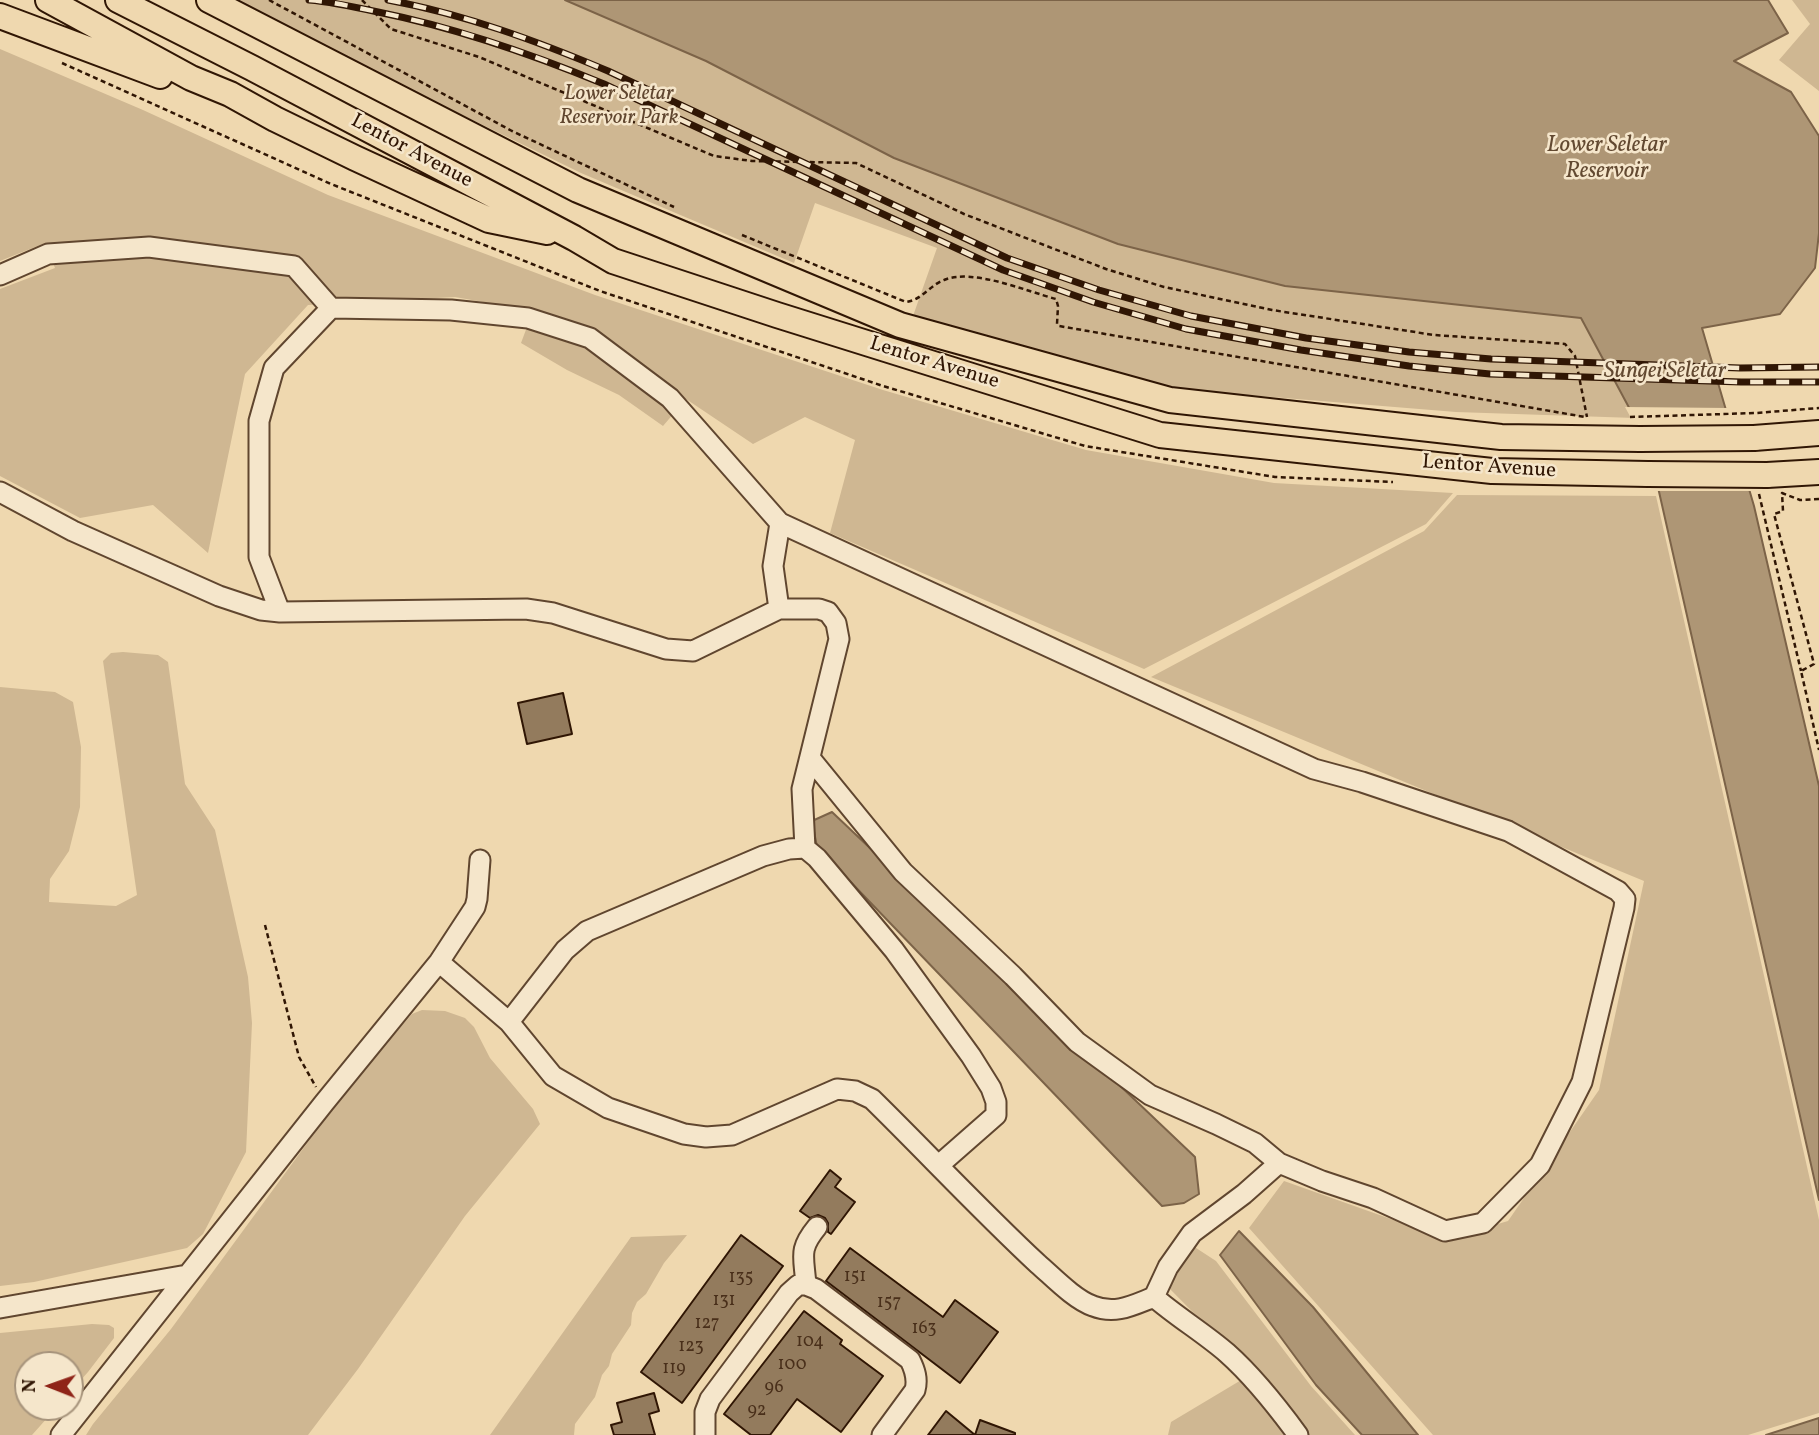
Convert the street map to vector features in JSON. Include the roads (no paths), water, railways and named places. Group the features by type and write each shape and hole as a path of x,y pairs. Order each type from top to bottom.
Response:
{"main road":[{"path":"48,0 191,78 230,94 355,158 489,220 574,238"},
{"name":"Lentor Avenue","path":"118,0 252,68 613,261 1160,435 1492,471 1647,474 1762,482 1819,472"},
{"name":"Lentor Avenue","path":"209,0 578,190 900,325 1170,400 1501,437 1754,438 1819,433"},
{"path":"0,16 275,119"}],"street":[{"path":"0,275 48,254 149,247 294,266 331,308"},
{"path":"280,612 259,557 259,421 274,368 331,308 451,310 528,318 590,338 670,398 780,523 1314,769 1362,782 1508,831 1618,891 1625,899 1624,908 1582,1082 1540,1165 1483,1223 1445,1231 1373,1198 1279,1163 1255,1143 1150,1095 1077,1042 1013,976 904,872 810,758"},
{"path":"0,492 73,531 219,596 261,610 526,609 553,613 666,649 693,651 779,609 818,609 828,612 836,623 839,639 802,789 805,848"},
{"path":"779,609 774,566 780,523"},
{"path":"509,1022 565,950 587,931 763,856 805,848 817,858 894,950 991,1088 996,1102 996,1115 939,1165"},
{"path":"61,1435 439,962 475,907 480,860"},
{"path":"439,962 509,1022 553,1076 608,1108 684,1134 706,1137 732,1135 837,1089 855,1091 872,1099 1010,1238 1065,1288 1091,1306 1107,1310 1123,1310 1154,1297 1168,1267 1192,1233 1244,1194 1279,1163"},
{"path":"806,1285 803,1248 817,1227"},
{"path":"0,1308 187,1275"},
{"path":"705,1435 705,1412 710,1399 789,1293 798,1285 816,1289 910,1360 915,1370 915,1390 882,1435"},
{"path":"1154,1297 1226,1352 1268,1395 1298,1435"}],"water":[{"name":"Lower Seletar Reservoir","path":"565,0 1768,0 1788,33 1734,61 1791,92 1819,136 1819,233 1815,268 1780,314 1702,328 1754,506 1819,786 1819,1200 1648,443 1581,318 1285,286 1118,244 894,158 706,61"},
{"path":"832,812 1195,1157 1199,1194 1184,1203 1162,1206 817,847 812,821"},
{"path":"1239,1231 1313,1307 1418,1435 1362,1435 1316,1385 1220,1255"},
{"path":"1819,1418 1819,1435 1766,1435"}],"railway":[{"path":"309,0 407,18 492,42 548,62 604,84 1003,270 1093,302 1186,329 1409,366 1490,374 1819,382"},
{"path":"388,0 500,29 554,49 608,71 1007,258 1099,290 1191,316 1306,338 1409,352 1491,359 1740,368 1819,367"}],"park label":[{"name":"Lower Seletar Reservoir Park","path":"619,107"}],"water label":[{"name":"Sungei Seletar","path":"1665,373"}]}
